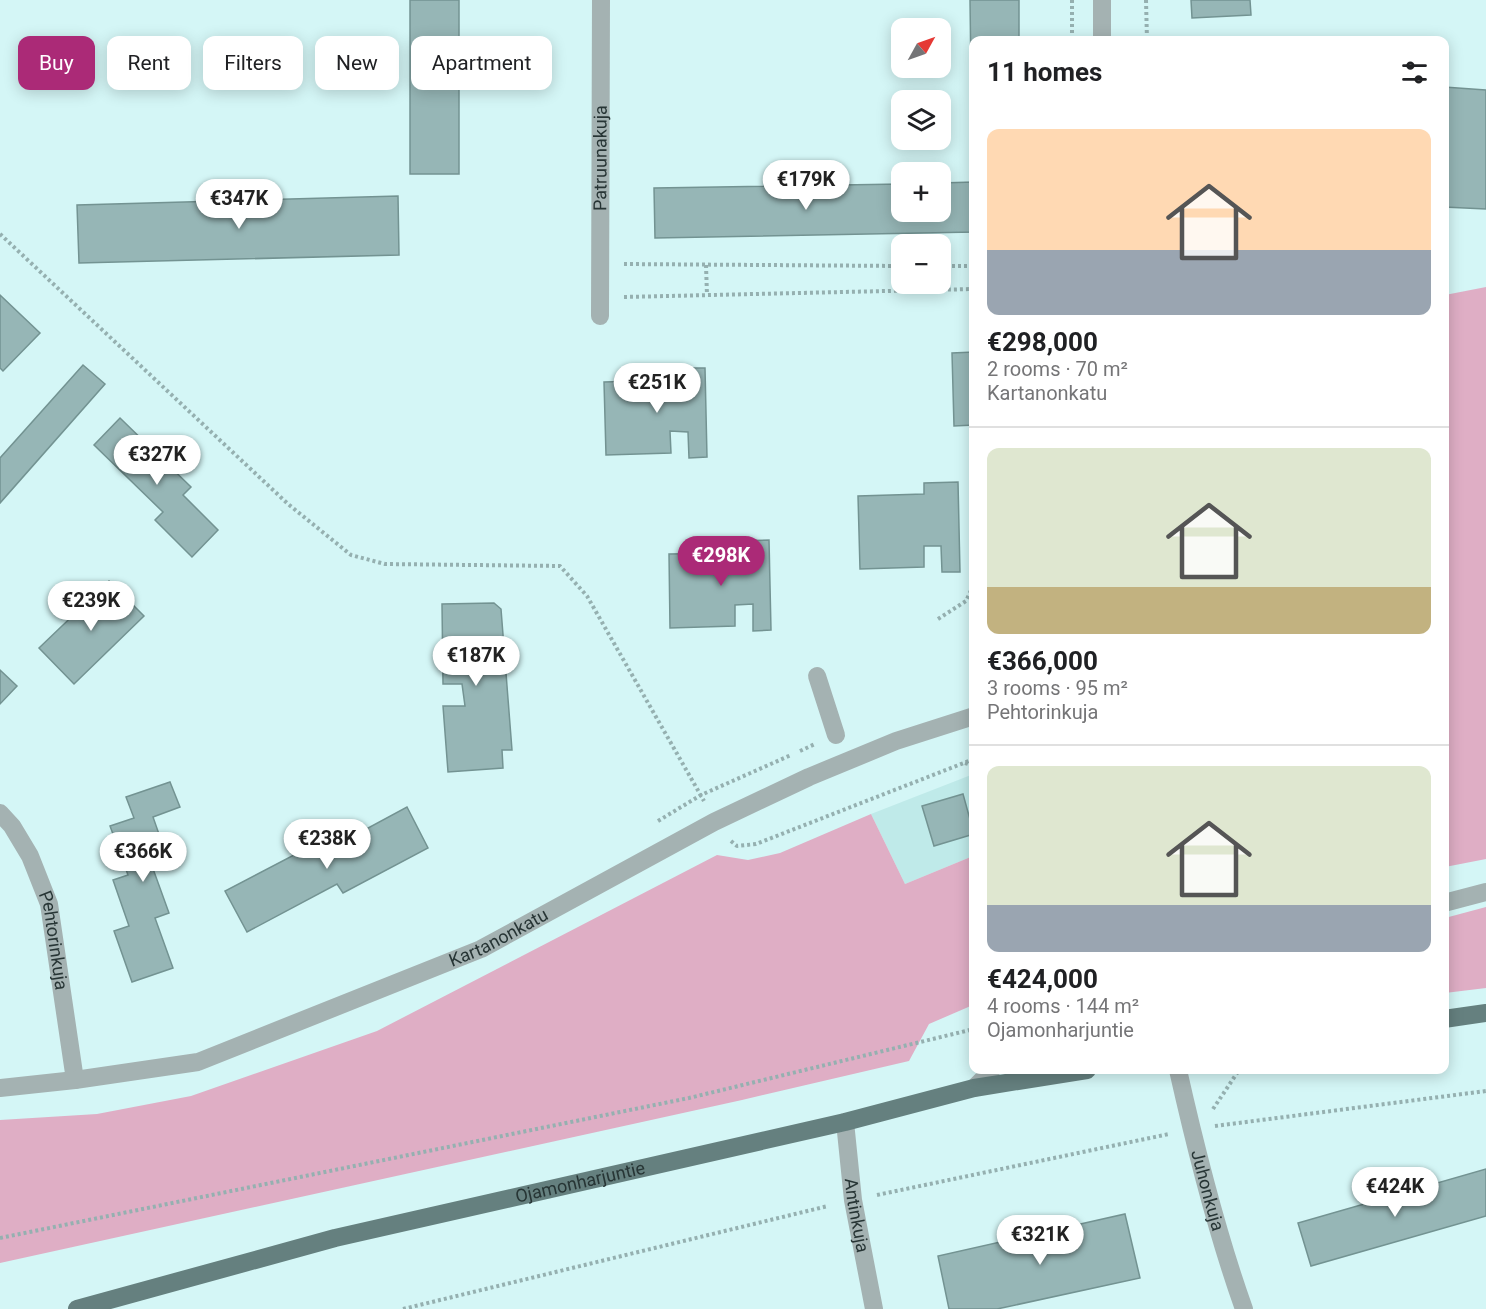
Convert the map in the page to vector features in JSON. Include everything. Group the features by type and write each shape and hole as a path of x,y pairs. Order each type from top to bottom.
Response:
{"main road":[{"path":"1449,1017 1486,1013"},
{"name":"Ojamonharjuntie","path":"77,1309 335,1238 845,1122 974,1088 1062,1074"}],"street":[{"name":"Patruunakuja","path":"600,316 601,0"},
{"path":"1102,0 1102,36"},
{"path":"817,676 836,735"},
{"name":"Kartanonkatu","path":"0,1088 75,1080 198,1062 481,949 714,822 809,777 874,750 969,718"},
{"name":"Pehtorinkuja","path":"0,813 12,826 30,856 49,904 75,1080"},
{"path":"1449,902 1486,892"},
{"path":"974,1088 988,1074"},
{"name":"Juhonkuja","path":"1179,1074 1197,1128 1229,1268 1244,1309"},
{"name":"Antinkuja","path":"845,1122 853,1200 873,1309"}],"path":[{"path":"1072,0 1072,36"},
{"path":"1146,0 1147,36"},
{"path":"0,234 288,504 351,555 385,564 560,566 587,596 701,795 714,822 722,834 737,846 756,844 969,760"},
{"path":"614,264 891,266"},
{"path":"706,265 707,295"},
{"path":"951,266 969,266"},
{"path":"614,297 969,289"},
{"path":"938,619 966,601 969,595"},
{"path":"652,825 701,795 836,735"},
{"path":"964,762 969,764"},
{"path":"0,1238 689,1098 969,1030"},
{"path":"1197,1128 1236,1074"},
{"path":"404,1309 853,1200 1197,1128 1486,1091"}],"shaded area":[{"path":"1486,287 1486,859 1449,866 1449,294"},
{"path":"969,776 969,858 905,884 871,814"},
{"path":"871,814 905,884 969,858 969,1007 929,1024 909,1061 742,1100 0,1263 0,1120 97,1114 191,1096 377,1031 717,855 748,860 780,853"},
{"path":"1486,907 1486,988 1449,993 1449,917"}],"building":[{"path":"410,0 459,0 459,36 411,36 411,90 459,90 459,174 410,174"},
{"path":"970,0 1019,0 1019,36 970,36"},
{"path":"1191,0 1250,0 1251,15 1192,18"},
{"path":"1449,87 1486,90 1486,209 1449,207"},
{"path":"969,182 969,232 655,238 654,188 891,184 891,222 951,222 951,183"},
{"path":"398,196 399,255 79,263 77,205"},
{"path":"0,295 40,333 3,371 0,368"},
{"path":"969,352 969,425 954,426 952,353"},
{"path":"83,365 105,384 0,503 0,458"},
{"path":"671,368 705,368 707,457 689,458 688,432 670,431 671,453 606,455 604,382 671,380"},
{"path":"120,418 191,487 183,495 218,530 192,557 155,520 163,512 94,445"},
{"path":"958,482 960,572 942,572 941,546 924,546 924,567 860,569 858,496 924,494 924,483"},
{"path":"769,540 771,630 753,631 753,604 735,605 735,626 670,628 669,554 735,553 735,541"},
{"path":"109,581 144,616 74,684 39,648"},
{"path":"494,603 501,609 512,750 502,750 503,768 448,772 443,706 465,706 462,684 443,684 442,604"},
{"path":"0,670 17,686 0,704"},
{"path":"170,782 180,807 153,817 168,860 152,866 169,913 155,918 173,968 132,982 114,931 129,926 113,880 128,875 110,826 134,818 126,797"},
{"path":"963,794 969,816 969,836 934,846 922,806"},
{"path":"407,807 428,848 343,893 337,884 247,932 225,891 315,844 320,854"},
{"path":"1486,1169 1486,1216 1311,1266 1298,1223"},
{"path":"1125,1214 1140,1278 997,1309 949,1309 938,1256"}]}
